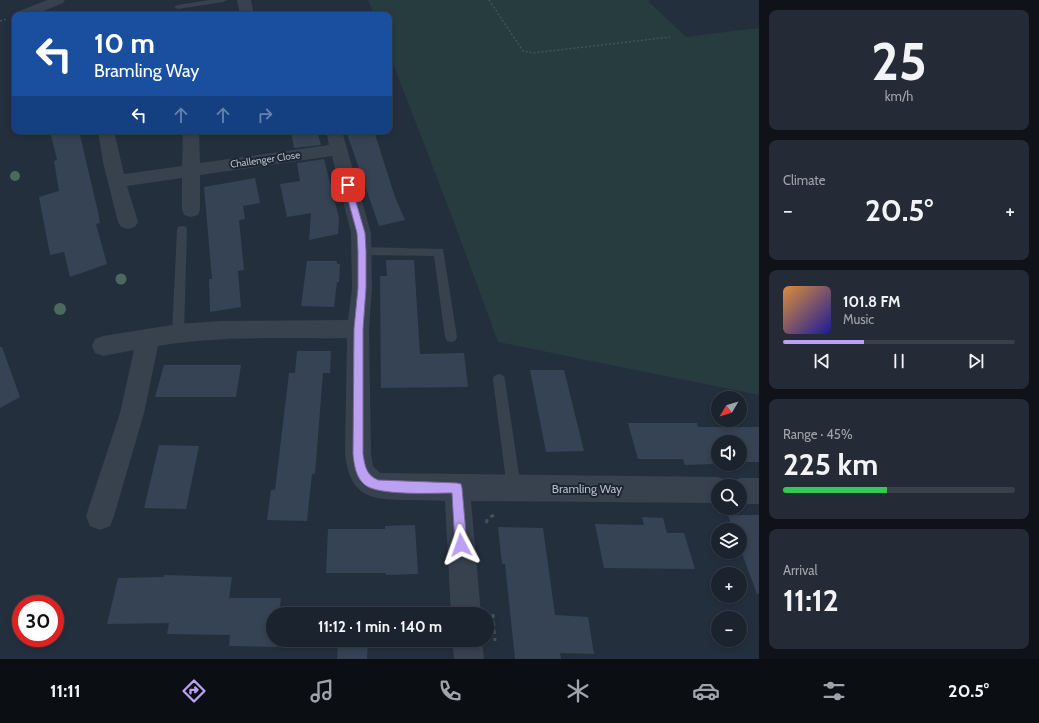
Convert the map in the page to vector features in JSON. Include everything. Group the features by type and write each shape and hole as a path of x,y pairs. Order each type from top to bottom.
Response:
{"street":[{"path":"29,12 58,0"},
{"path":"244,0 246,12"},
{"path":"107,134 128,222"},
{"path":"191,134 191,210"},
{"name":"Challenger Close","path":"118,181 192,170 336,140"},
{"name":"Bramling Way","path":"336,140 361,233 362,288 358,329 358,454 359,466 363,475 369,482 378,486 457,488 711,490"},
{"path":"103,346 178,333 228,330 358,329"},
{"path":"100,516 132,413 148,338"},
{"path":"457,488 466,607"},
{"path":"747,491 759,491"},
{"path":"469,659 477,647"}],"lane":[{"path":"178,8 223,0"},
{"path":"178,333 182,230"},
{"path":"362,251 439,252 451,336"},
{"path":"499,380 514,488"}],"path":[{"path":"488,0 523,51 533,53 670,37"},
{"path":"486,525 488,518 499,514"}],"green space":[{"path":"368,0 652,0 648,1 686,37 759,28 759,395 747,393 747,391 739,391 498,342 392,61 392,12 373,12"}],"building":[{"path":"80,134 100,223 96,224 107,264 70,277 64,252 50,255 39,197 59,191 54,161 57,160 51,135"},
{"path":"292,134 318,134 321,145 294,148"},
{"path":"347,134 375,134 395,197 405,220 379,226"},
{"path":"324,159 339,218 338,234 309,240 311,213 287,217 280,184 300,181 297,163"},
{"path":"255,178 260,203 243,206 245,219 239,220 244,270 238,271 241,307 210,312 209,279 212,279 204,187"},
{"path":"386,260 414,260 420,354 464,353 468,387 381,388 380,276 387,276"},
{"path":"307,261 337,261 337,264 340,264 339,282 337,282 334,307 301,306"},
{"path":"0,347 2,347 20,397 0,408"},
{"path":"297,351 331,351 330,373 323,373 315,474 312,474 307,521 267,520 271,490 275,490 289,373 295,373"},
{"path":"164,365 241,365 236,397 155,397"},
{"path":"530,370 564,370 584,451 546,452"},
{"path":"628,423 697,423 698,427 759,427 759,462 747,462 747,435 711,435 711,464 685,465 683,459 638,459"},
{"path":"159,445 199,446 186,509 144,508"},
{"path":"728,515 759,515 759,593 757,594 744,559 747,559 747,523 731,523"},
{"path":"642,517 663,518 667,533 684,533 695,569 604,568 595,524 644,525"},
{"path":"415,525 418,574 386,575 386,573 326,573 328,529 385,529 385,526"},
{"path":"498,527 543,528 555,615 588,617 594,654 560,653 561,659 515,659 505,564 502,564"},
{"path":"164,575 232,577 229,598 281,598 280,607 266,607 266,647 229,646 230,635 167,634 169,623 107,624 118,578 164,577"},
{"path":"338,647 368,647 367,659 337,659"}],"route":[{"path":"348,185 361,233 362,251 362,288 358,329 359,466 363,475 369,482 378,486 457,488 461,545"}]}
